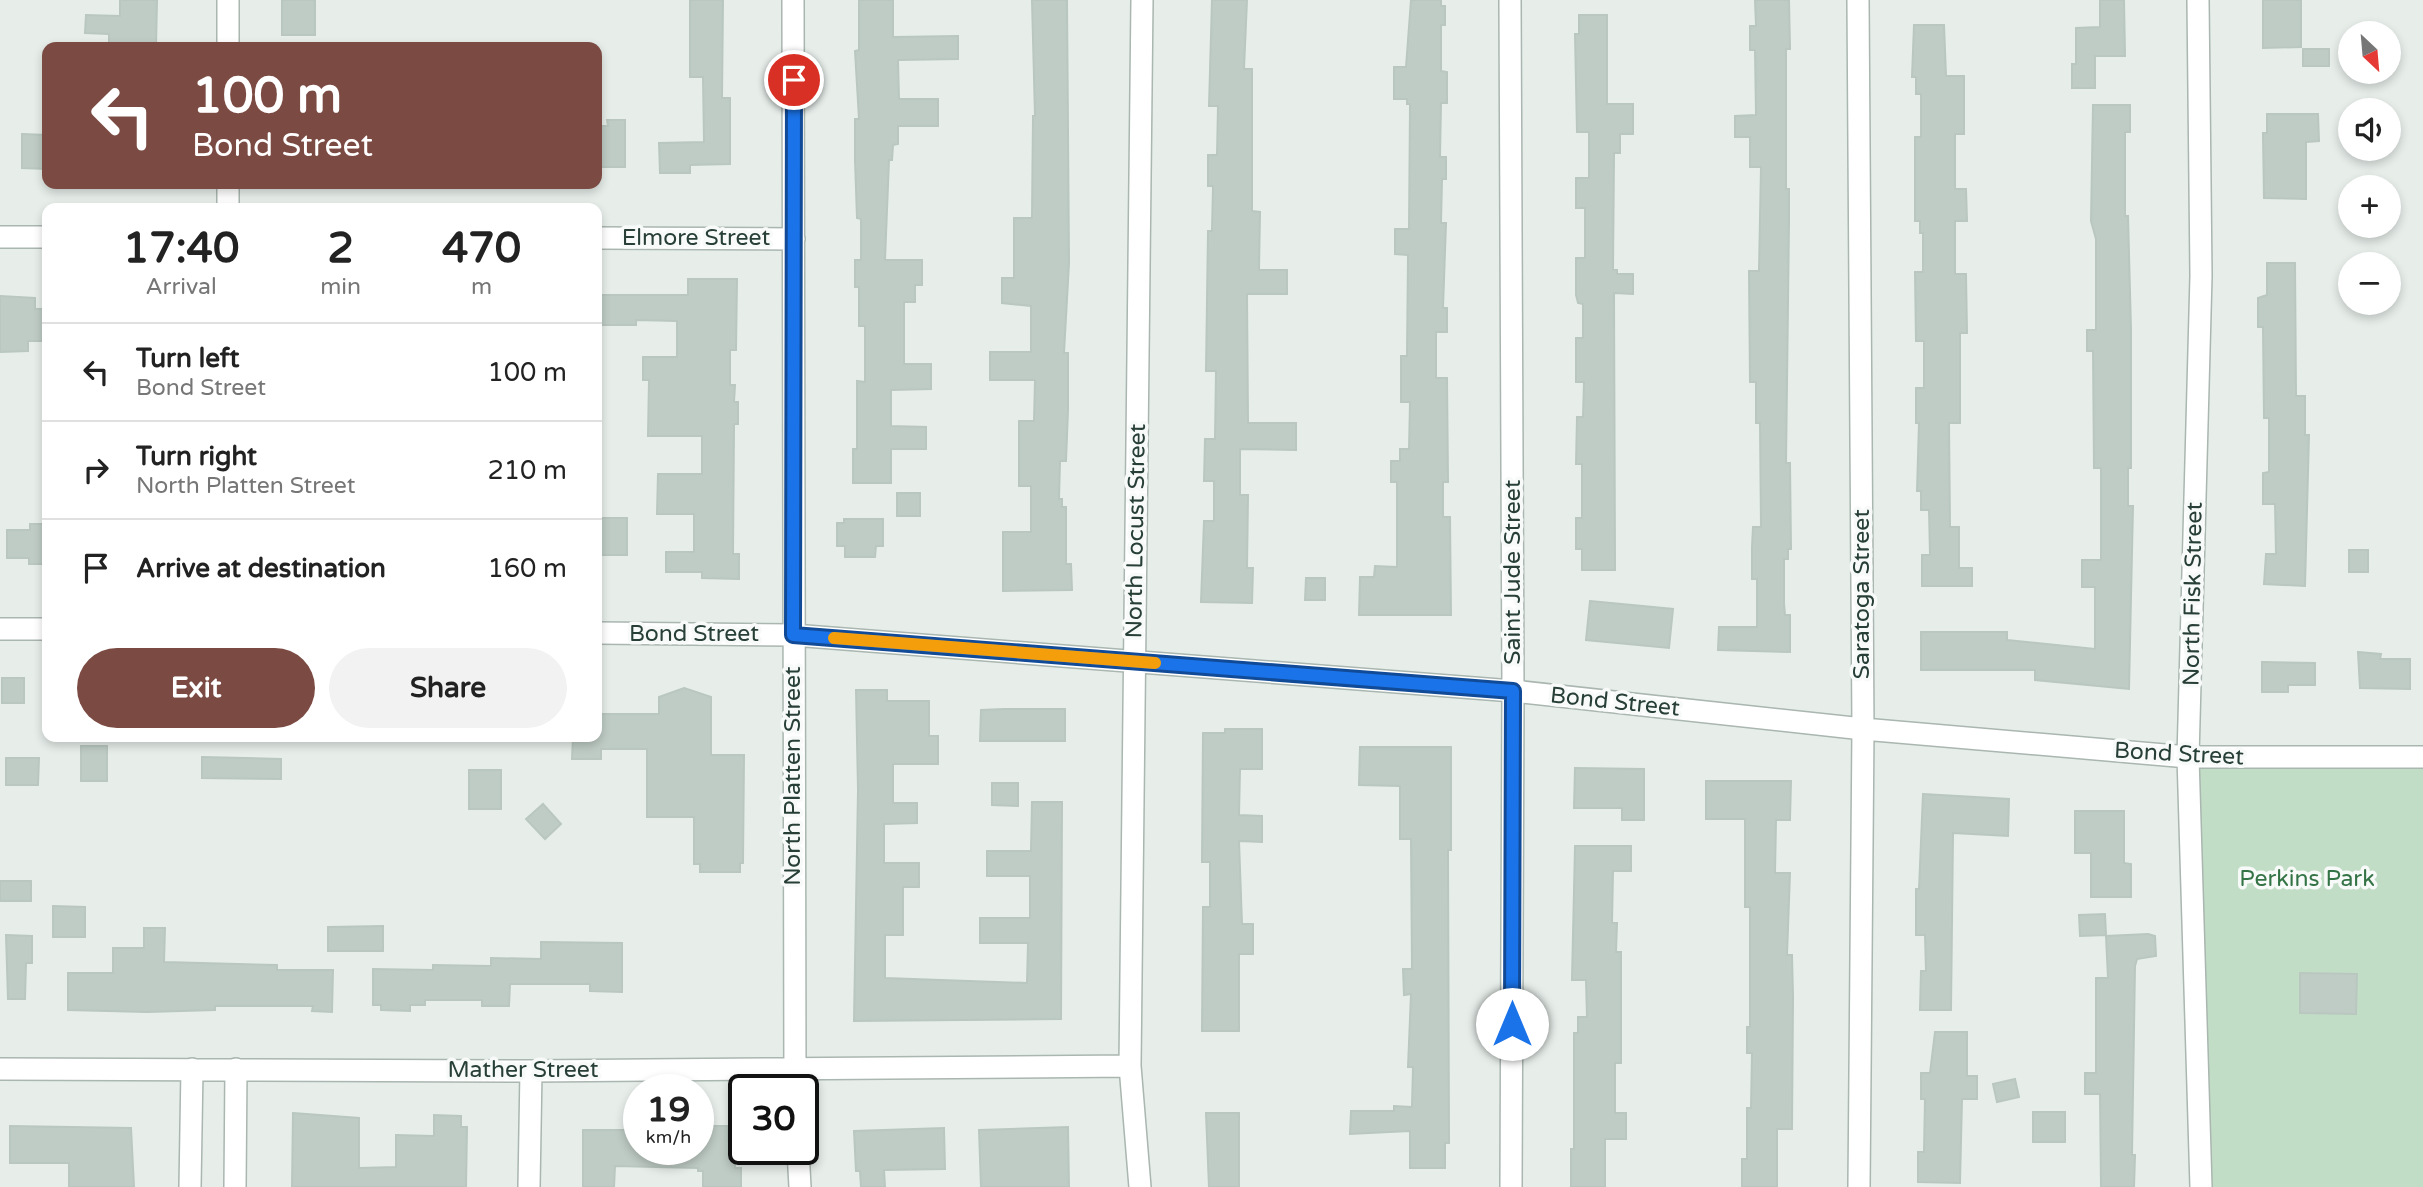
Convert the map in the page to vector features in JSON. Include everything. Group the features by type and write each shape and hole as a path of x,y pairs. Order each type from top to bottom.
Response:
{"street":[{"path":"228,0 228,42"},
{"name":"North Platten Street","path":"793,0 794,1074"},
{"name":"North Locust Street","path":"1140,1187 1130,1066 1142,0"},
{"name":"Saint Jude Street","path":"1510,0 1513,691 1511,1187"},
{"name":"Saratoga Street","path":"1858,0 1863,729 1859,1187"},
{"name":"North Fisk Street","path":"2198,0 2201,276 2189,757 2202,1187"},
{"path":"0,237 42,237"},
{"name":"Elmore Street","path":"602,238 794,239"},
{"path":"0,629 42,629"},
{"name":"Bond Street","path":"602,633 793,635 1513,691 1863,729 2189,757 2423,757"},
{"name":"Mather Street","path":"0,1069 531,1071 1130,1066"},
{"path":"190,1187 192,1069"},
{"path":"235,1187 236,1069"},
{"path":"529,1187 531,1071"},
{"path":"799,1165 800,1187"}],"green space":[{"name":"Perkins Park","path":"2188,757 2423,758 2423,1187 2200,1187"}],"building":[{"path":"120,0 157,0 156,42 109,42 109,34 85,33 86,15 120,16"},
{"path":"282,0 315,0 315,35 282,35"},
{"path":"690,0 723,0 722,98 730,98 730,164 690,165 690,173 660,173 659,143 704,142 703,77 690,77"},
{"path":"859,0 893,0 893,37 958,36 958,59 898,60 899,99 938,99 938,126 898,126 898,144 893,145 892,160 889,160 885,260 922,260 922,285 915,285 915,302 904,302 904,364 931,364 931,389 891,390 891,426 926,427 926,449 891,449 891,483 853,483 853,449 857,449 857,381 865,382 865,326 859,326 859,287 855,287 855,260 861,260 861,219 857,218 855,160 855,119 859,119 855,51 859,50"},
{"path":"1032,0 1067,0 1069,263 1064,353 1068,353 1068,410 1066,461 1060,461 1059,499 1062,499 1062,507 1066,507 1066,564 1071,564 1072,590 1003,591 1003,532 1031,532 1031,486 1019,486 1019,421 1034,421 1035,380 990,380 990,352 1031,352 1031,306 1002,303 1002,278 1014,278 1014,218 1032,218 1035,116"},
{"path":"1212,0 1247,0 1244,69 1252,69 1252,211 1260,212 1259,270 1287,270 1287,294 1247,294 1248,423 1296,423 1296,450 1240,449 1240,495 1248,495 1247,568 1253,568 1252,603 1201,602 1204,521 1214,521 1214,481 1204,481 1205,439 1215,439 1216,371 1206,371 1208,231 1212,231 1213,186 1208,186 1208,155 1217,155 1218,106 1209,106"},
{"path":"1411,0 1441,0 1441,6 1445,6 1445,25 1441,25 1441,71 1447,72 1447,103 1441,103 1440,157 1446,157 1446,179 1442,179 1441,223 1446,223 1443,308 1447,308 1447,332 1436,332 1436,378 1447,378 1448,482 1443,482 1443,517 1450,517 1451,615 1359,615 1360,577 1374,577 1375,566 1397,567 1397,482 1391,482 1391,461 1400,461 1400,449 1409,449 1410,402 1401,402 1401,356 1407,356 1408,255 1395,254 1395,229 1409,229 1410,104 1407,104 1407,99 1394,99 1394,67 1406,67"},
{"path":"1755,0 1789,0 1790,49 1786,49 1786,189 1789,189 1789,222 1786,463 1790,463 1791,549 1788,549 1788,559 1784,559 1784,603 1785,615 1790,615 1790,652 1718,650 1719,627 1757,627 1757,579 1752,579 1752,547 1753,527 1761,527 1760,423 1756,423 1756,382 1750,382 1749,271 1759,271 1761,167 1750,167 1750,137 1735,137 1735,116 1756,115 1755,50 1750,50 1750,26 1756,26"},
{"path":"2100,0 2124,0 2125,56 2095,56 2095,88 2072,88 2072,64 2076,64 2076,28 2100,27"},
{"path":"2263,0 2301,0 2301,47 2263,48"},
{"path":"1579,15 1607,15 1607,104 1633,104 1633,134 1620,134 1620,153 1614,153 1613,270 1617,270 1617,274 1633,274 1633,294 1614,293 1615,570 1582,570 1582,549 1576,549 1576,518 1582,518 1582,464 1576,464 1577,417 1583,417 1584,382 1576,382 1576,338 1583,338 1583,304 1578,303 1576,295 1576,258 1585,258 1585,208 1576,208 1576,178 1589,178 1589,132 1577,132 1575,34 1579,34"},
{"path":"1914,25 1944,25 1946,76 1964,76 1964,134 1955,134 1955,189 1966,189 1967,221 1955,221 1955,274 1966,274 1967,333 1960,333 1960,423 1949,423 1950,527 1959,527 1959,568 1972,568 1972,586 1922,586 1922,555 1930,555 1929,510 1921,510 1921,491 1917,491 1919,423 1916,423 1916,388 1924,388 1924,341 1916,341 1915,272 1923,272 1923,233 1920,233 1920,221 1915,221 1915,137 1921,137 1921,94 1916,94 1916,77 1912,77"},
{"path":"2303,49 2329,49 2329,66 2303,66"},
{"path":"2093,105 2130,105 2130,132 2125,132 2125,216 2128,216 2131,330 2131,468 2128,468 2128,506 2133,506 2129,689 2035,680 2035,670 1921,670 1921,632 2007,632 2007,640 2095,649 2095,587 2082,587 2082,560 2101,560 2101,468 2094,468 2093,351 2087,351 2087,330 2096,330 2096,239 2091,221"},
{"path":"2267,114 2318,114 2319,141 2306,142 2306,199 2264,198 2263,133 2267,133"},
{"path":"607,120 625,120 625,167 602,167 602,126 608,126"},
{"path":"22,134 42,135 42,169 22,168"},
{"path":"2267,263 2295,263 2296,396 2305,396 2305,435 2309,435 2305,586 2264,584 2266,554 2276,554 2275,504 2263,504 2263,473 2269,472 2269,418 2264,418 2263,327 2258,327 2258,298 2267,295"},
{"path":"688,279 737,279 736,350 730,350 730,385 735,385 734,402 738,402 738,424 734,424 733,554 739,554 739,579 702,578 702,572 666,572 666,552 694,552 694,514 657,514 658,474 702,474 702,436 648,436 649,380 643,380 643,357 677,357 677,321 636,320 636,325 602,325 602,295 688,295"},
{"path":"0,296 35,298 35,309 42,309 42,341 28,341 28,351 0,352"},
{"path":"897,493 920,493 920,516 897,516"},
{"path":"602,518 627,518 627,555 602,555"},
{"path":"844,519 883,519 883,546 876,546 875,557 845,557 845,546 837,546 837,523 844,523"},
{"path":"30,524 42,524 42,564 29,564 29,558 7,558 7,530 30,530"},
{"path":"2349,550 2368,550 2368,572 2349,572"},
{"path":"1306,578 1325,578 1325,600 1305,600"},
{"path":"1590,601 1673,609 1669,648 1586,640"},
{"path":"2358,652 2381,654 2380,659 2410,659 2410,689 2360,688"},
{"path":"2262,662 2315,663 2315,685 2288,685 2288,692 2262,692"},
{"path":"2,678 24,678 24,703 2,703"},
{"path":"684,688 711,697 711,755 744,755 743,863 740,863 740,872 700,872 700,864 694,864 694,817 647,817 647,749 601,749 601,759 572,759 573,742 602,742 602,714 659,714 659,697"},
{"path":"856,690 887,690 887,701 929,701 929,736 938,736 938,764 893,764 893,803 917,803 917,823 884,824 884,863 919,863 919,887 903,887 903,935 885,935 885,978 1027,983 1028,943 980,943 980,918 1030,918 1030,876 987,876 987,851 1031,851 1032,802 1062,802 1061,1019 854,1021 858,790"},
{"path":"1065,709 1065,741 980,741 981,710"},
{"path":"1225,729 1262,729 1262,769 1240,769 1239,815 1262,816 1262,842 1239,841 1242,924 1253,924 1253,954 1239,954 1239,1031 1202,1031 1203,907 1210,907 1210,862 1202,862 1203,733 1225,733"},
{"path":"81,746 107,746 107,781 81,781"},
{"path":"1360,747 1451,747 1451,850 1448,850 1449,1143 1445,1143 1445,1168 1410,1168 1410,1131 1350,1134 1351,1111 1394,1111 1394,1106 1412,1107 1413,1067 1408,1067 1411,994 1404,995 1403,969 1412,969 1411,839 1400,839 1400,786 1359,785"},
{"path":"202,757 281,759 281,779 202,778"},
{"path":"6,758 39,758 38,785 6,785"},
{"path":"1575,768 1644,769 1644,820 1622,820 1622,808 1574,808"},
{"path":"469,770 501,770 501,809 469,809"},
{"path":"1706,781 1791,781 1790,820 1776,820 1775,873 1790,873 1787,955 1792,955 1793,996 1792,1129 1777,1129 1777,1187 1742,1187 1742,1159 1747,1159 1747,1108 1751,1108 1752,1053 1747,1053 1747,1027 1750,1027 1750,907 1745,907 1745,819 1706,819"},
{"path":"992,783 1018,783 1018,806 992,805"},
{"path":"1923,794 2009,799 2008,836 1953,833 1951,1010 1920,1010 1921,971 1926,971 1925,935 1916,935 1916,889 1919,889"},
{"path":"543,804 561,824 545,839 526,819"},
{"path":"2075,811 2124,811 2124,863 2131,864 2131,897 2091,897 2091,853 2075,853"},
{"path":"1575,846 1631,846 1631,871 1613,871 1612,923 1617,923 1616,952 1621,952 1621,1063 1615,1063 1615,1113 1626,1113 1626,1139 1605,1139 1605,1187 1571,1187 1571,1149 1574,1149 1574,1033 1578,1033 1578,1017 1587,1017 1586,980 1572,980"},
{"path":"0,881 31,881 31,901 0,901"},
{"path":"53,906 85,907 85,937 53,937"},
{"path":"2105,914 2106,935 2080,936 2079,915"},
{"path":"383,926 383,951 328,951 328,927"},
{"path":"144,928 165,928 164,962 277,965 277,970 333,970 332,1012 312,1011 313,1006 215,1006 215,1010 147,1012 68,1010 68,973 113,973 113,948 144,948"},
{"path":"6,935 32,936 32,963 26,963 25,999 8,999"},
{"path":"2106,936 2155,936 2156,956 2137,959 2135,966 2132,1155 2135,1155 2134,1187 2101,1187 2100,1094 2085,1094 2085,1073 2096,1073 2096,978 2108,978"},
{"path":"541,942 622,943 622,992 590,991 590,984 510,984 509,1006 482,1006 482,1000 425,1000 425,1005 410,1005 410,1011 381,1010 381,1005 373,1005 373,969 433,970 433,965 491,966 491,958 541,959"},
{"path":"2300,973 2357,974 2356,1014 2300,1013"},
{"path":"1935,1032 1967,1032 1967,1076 1977,1076 1977,1099 1962,1099 1960,1183 1918,1182 1918,1152 1924,1152 1925,1099 1921,1099 1921,1073 1930,1073"},
{"path":"2015,1079 2019,1097 1997,1102 1993,1084"},
{"path":"2033,1112 2065,1112 2065,1142 2033,1142"},
{"path":"293,1113 359,1118 359,1168 396,1167 396,1135 434,1136 434,1115 461,1116 461,1127 467,1127 466,1187 292,1187"},
{"path":"1206,1113 1239,1113 1239,1187 1209,1187"},
{"path":"10,1126 131,1128 134,1187 69,1187 69,1163 10,1163"},
{"path":"714,1126 728,1126 728,1165 741,1168 741,1187 703,1187 703,1171 698,1171 698,1168 615,1166 614,1187 583,1187 583,1130 623,1130 623,1165 714,1165"},
{"path":"1068,1127 1069,1187 981,1187 979,1130"},
{"path":"944,1128 945,1169 884,1170 885,1187 861,1187 860,1171 856,1171 854,1131"}],"slow traffic":[{"path":"834,638 1155,663"}],"route":[{"path":"794,80 793,635 1513,691 1512,1024"}]}
